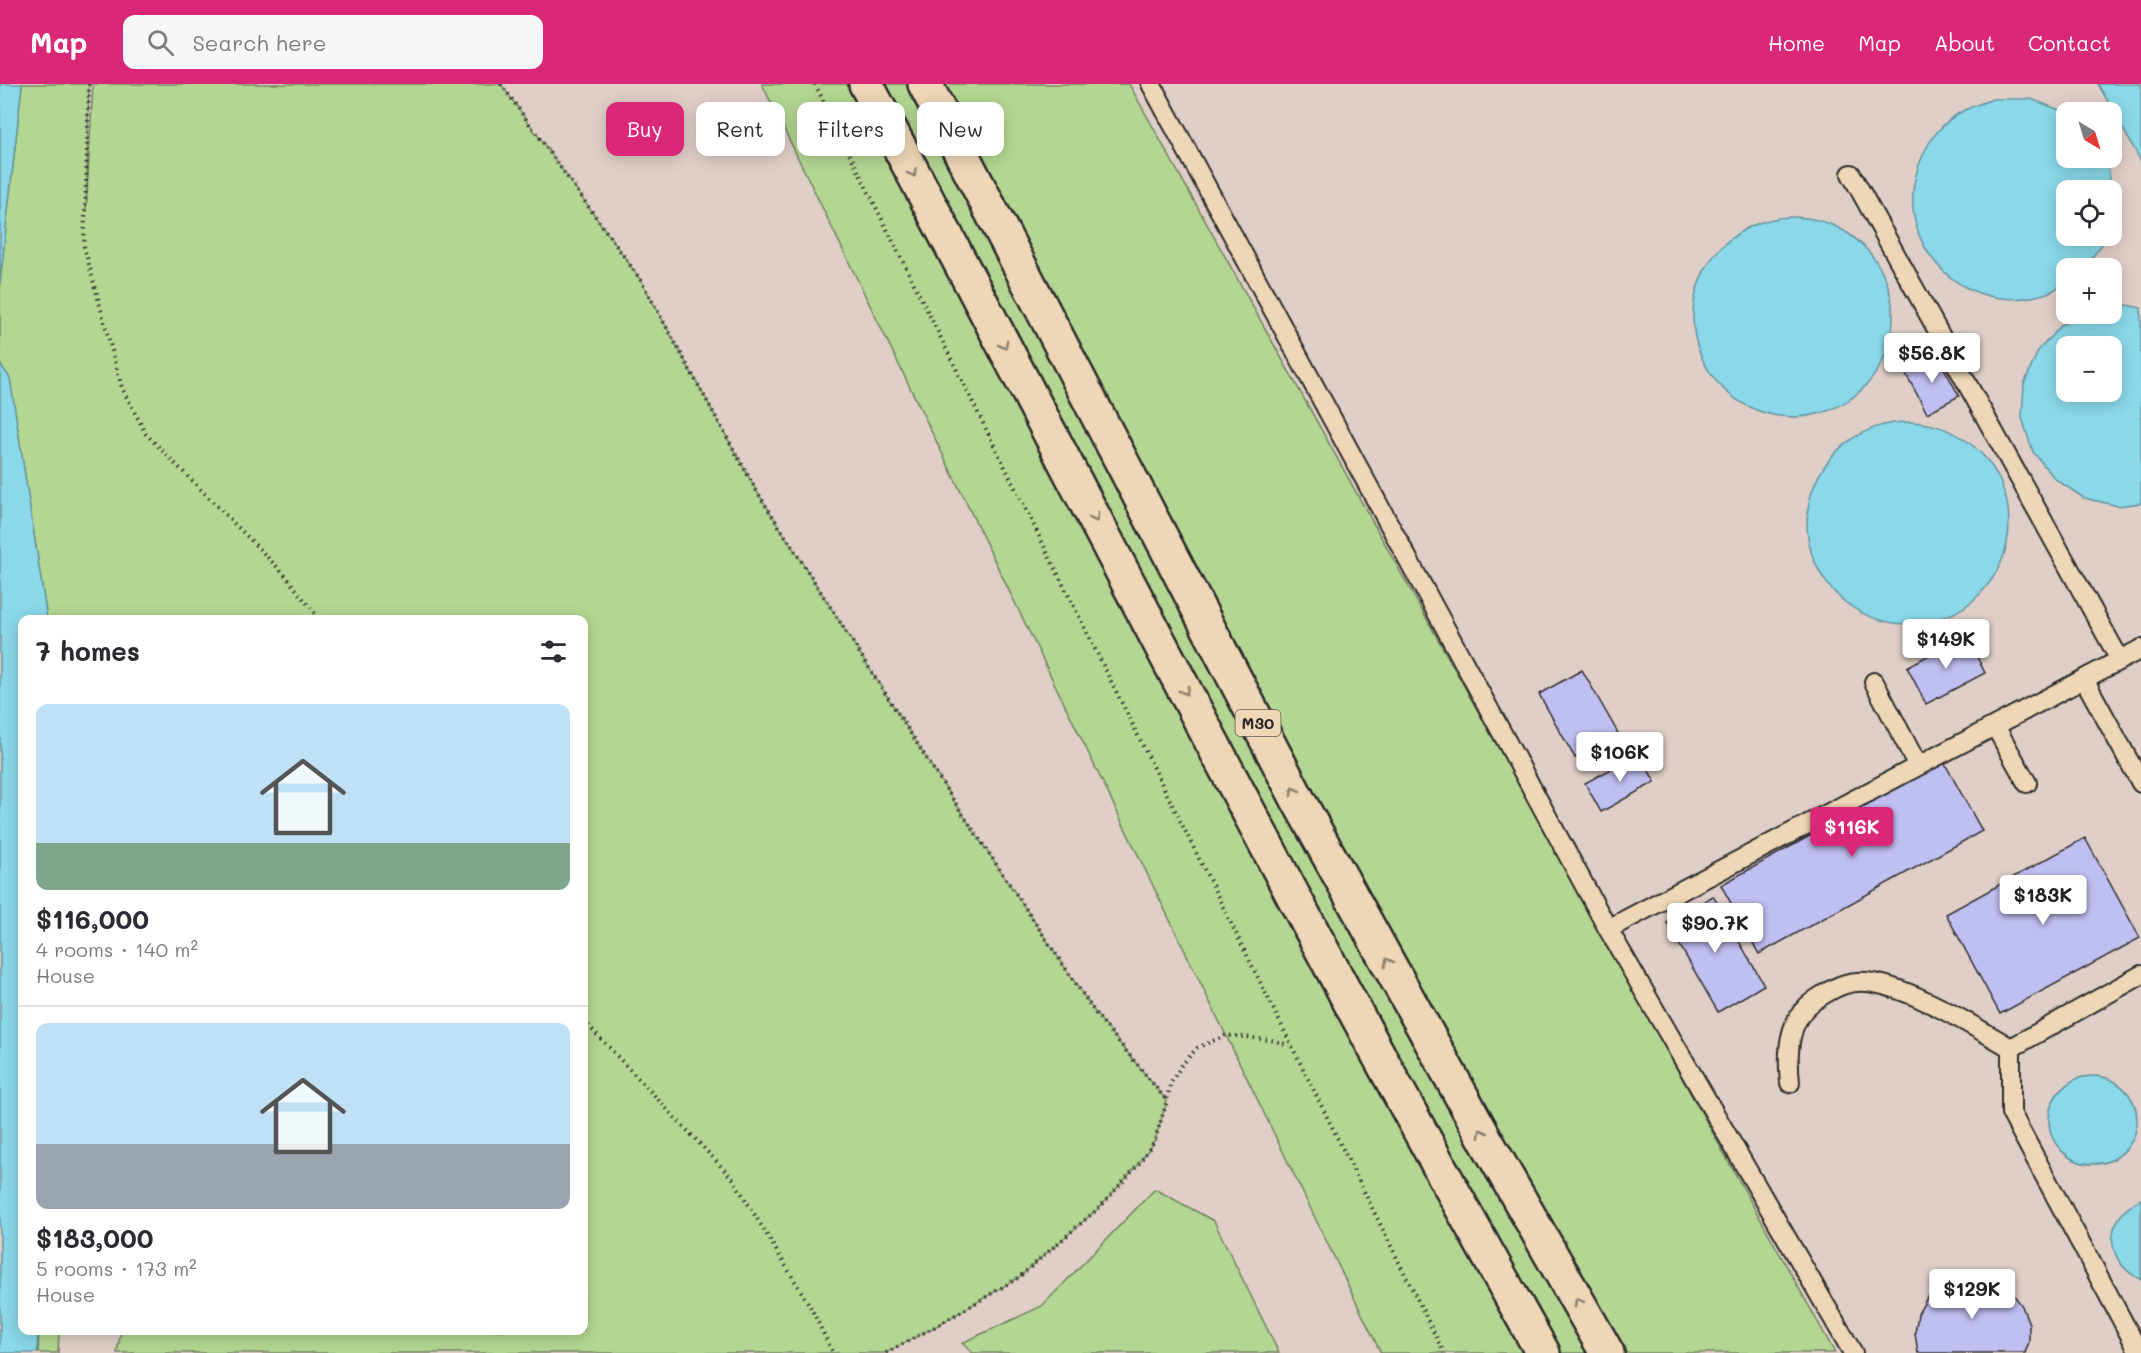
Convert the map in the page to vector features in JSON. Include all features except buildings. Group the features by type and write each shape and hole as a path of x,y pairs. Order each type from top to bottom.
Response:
{"highway":[{"name":"M30","path":"866,84 1256,827 1441,1173 1543,1353"},
{"name":"M30","path":"925,84 1297,798 1488,1144 1607,1353"}],"lane":[{"path":"1151,84 1608,929 1853,1353"},
{"path":"1851,174 2120,660"},
{"path":"1608,929 2141,649"},
{"path":"2084,679 2141,783"},
{"path":"1874,682 1918,766"},
{"path":"1995,726 2027,783"},
{"path":"2011,1048 2141,975"},
{"path":"1790,1083 1787,1057 1791,1033 1806,1006 1830,989 1856,982 1882,984 1942,1008 2011,1048"},
{"path":"2011,1048 2011,1113 2137,1351"}],"path":[{"path":"89,84 84,246 122,388 146,434 285,575 316,615"},
{"path":"501,84 640,279 756,490 946,789 1096,1014 1167,1101"},
{"path":"815,84 1289,1045 1444,1353"},
{"path":"588,1026 733,1179 810,1306 833,1353"},
{"path":"886,1353 1018,1278 1101,1206 1138,1166 1155,1140 1170,1084 1180,1066 1197,1048 1226,1035 1271,1040 1289,1045"}],"green space":[{"path":"22,84 89,84 86,212 93,84 501,84 640,279 756,490 946,789 1096,1014 1167,1101 1155,1140 1138,1165 1101,1206 1018,1278 886,1353 117,1353 120,1335 588,1335 588,615 46,615 10,379 0,364 0,282"},
{"path":"762,84 1129,84 1835,1353 1381,1353 797,156 905,156 905,102 797,102 797,156 785,131 785,102 771,102"},
{"path":"1155,1189 1214,1221 1279,1353 972,1353 962,1343 1042,1306"},
{"path":"39,1335 59,1335 58,1353 38,1353"}],"water":[{"path":"0,84 22,84 0,282"},
{"path":"2098,84 2141,84 2141,161 2122,127 2122,102 2108,102"},
{"path":"1993,99 2031,99 2056,109 2056,168 2108,168 2109,171 2110,180 2056,180 2056,246 2101,246 2092,258 2056,258 2056,288 2047,293 2015,299 1985,295 1959,283 1938,265 1922,241 1914,214 1914,184 1924,153 1943,125 1967,109"},
{"path":"1793,217 1812,219 1840,229 1870,254 1885,279 1891,298 1893,317 1891,336 1881,364 1856,394 1831,409 1812,415 1793,417 1774,415 1746,405 1716,380 1701,355 1695,336 1693,317 1695,298 1705,270 1730,240 1755,225 1774,219"},
{"path":"2122,306 2141,308 2141,503 2118,506 2084,498 2055,479 2033,452 2022,418 2024,384 2038,351 2061,325 2122,324"},
{"path":"0,364 10,378 46,615 18,615 18,1335 38,1335 37,1353 0,1353"},
{"path":"1908,422 1937,426 1956,434 1986,459 1997,475 2005,494 2009,523 2005,552 1997,571 1972,601 1956,612 1937,620 1908,624 1879,620 1860,612 1830,587 1819,571 1811,552 1807,523 1811,494 1819,475 1844,445 1860,434 1879,426"},
{"path":"2093,1076 2110,1080 2124,1089 2133,1103 2137,1120 2133,1137 2124,1151 2110,1160 2093,1164 2076,1160 2062,1151 2053,1137 2049,1120 2053,1103 2062,1089 2076,1080"},
{"path":"2141,1199 2141,1280 2120,1262 2114,1251 2112,1240 2114,1228 2120,1217"}]}
